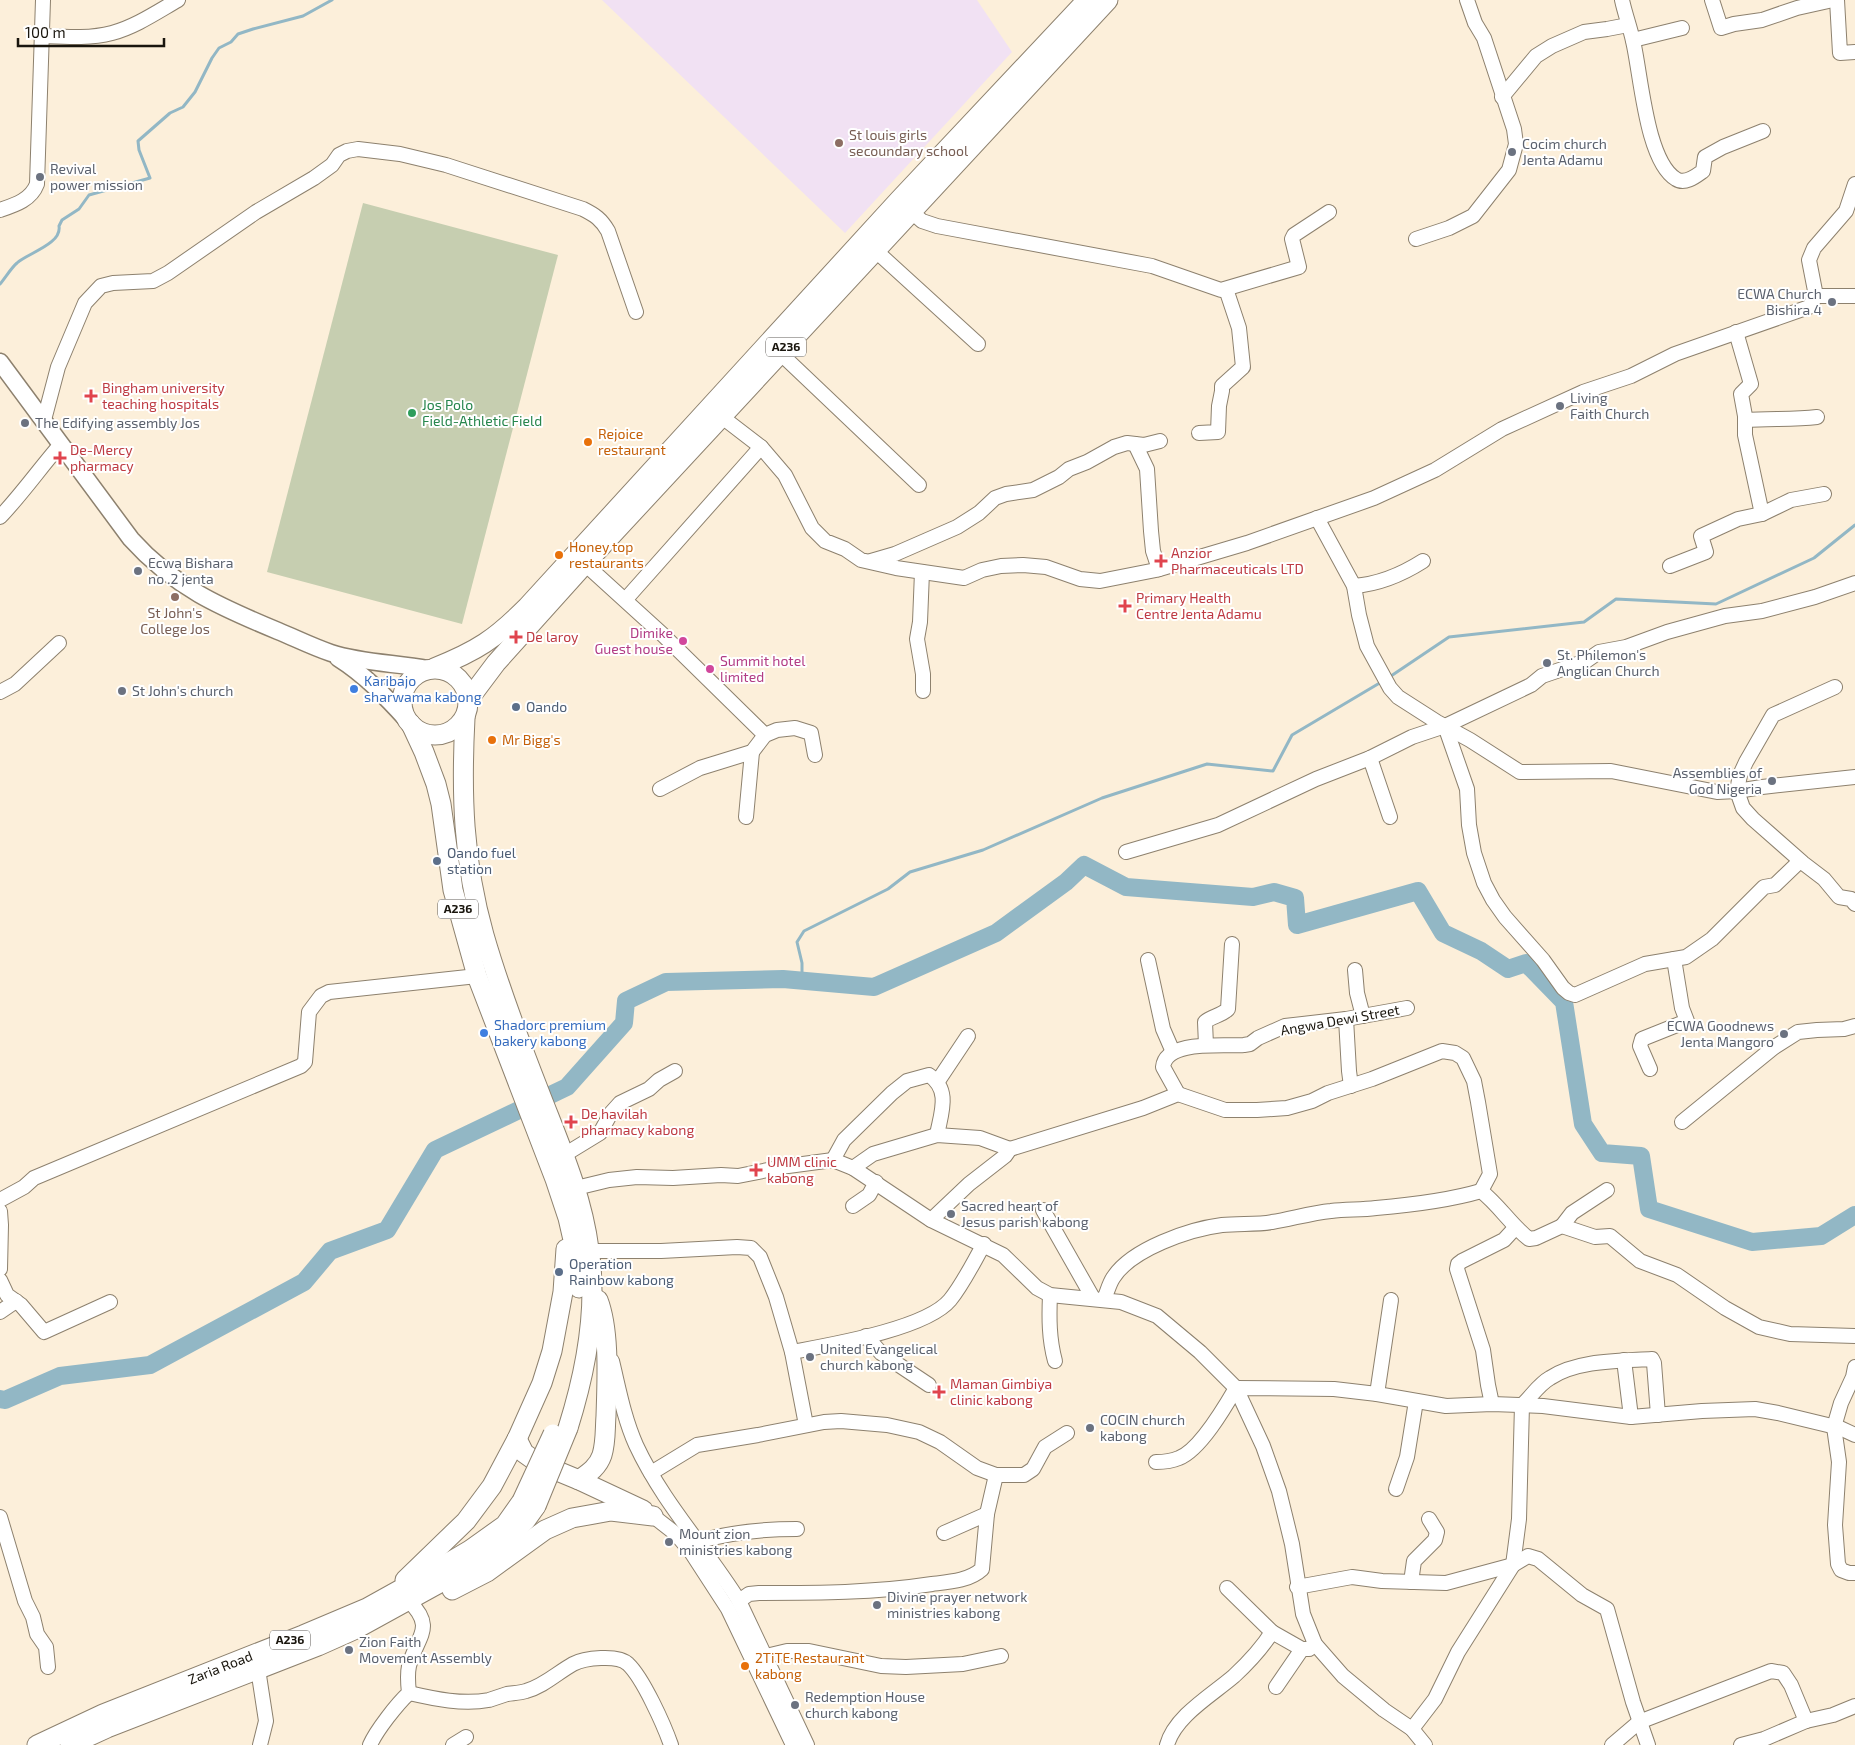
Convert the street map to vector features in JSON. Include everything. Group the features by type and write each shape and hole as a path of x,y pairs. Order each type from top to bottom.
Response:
{"highway":[{"name":"A236","path":"528,1087 471,880 463,813 465,718 469,699 496,663 586,564 780,353 876,252 905,206 1087,0"},
{"name":"A236","path":"562,1427 576,1347 580,1297 572,1234 555,1179 542,1122 477,976 453,890 441,804 436,784 424,752 402,706 406,685 416,675 467,655 482,646 504,629 527,607 905,206 1108,0"},
{"path":"431,669 445,669 454,674 461,680 469,699"},
{"path":"409,722 422,733 436,736 450,732 465,718"},
{"name":"A236","path":"70,1745 159,1707 356,1629 408,1596 467,1568 508,1538 526,1520 530,1504 562,1427 578,1395 588,1346 591,1313 590,1251 576,1188 564,1155 542,1122"},
{"path":"408,1596 492,1486 517,1440 542,1383 552,1351 563,1292 566,1247 555,1179"},
{"path":"579,1480 599,1462 605,1444 607,1390 604,1325 601,1308 591,1284"},
{"path":"517,1440 524,1453 530,1458 653,1516"},
{"name":"Zaria Road","path":"37,1745 103,1714 367,1608 408,1596 448,1563 505,1525 530,1504"},
{"path":"408,1596 447,1592 487,1572 545,1530 572,1518 611,1511 653,1516"}],"main road":[{"path":"0,362 114,518 147,557 192,591 234,613 330,653 365,678 409,722"},
{"path":"330,653 431,669"}],"street":[{"path":"0,210 30,196 37,184 43,0"},
{"path":"42,36 93,36 111,33 139,22 178,0"},
{"path":"1416,239 1449,228 1473,216 1509,170 1516,144 1514,129 1484,38 1474,23 1467,0"},
{"path":"1622,0 1633,40 1650,132 1664,167 1676,179 1683,181 1692,178 1704,171 1705,157 1723,147 1763,131"},
{"path":"1712,0 1720,28 1762,20 1797,8 1833,0"},
{"path":"1837,0 1840,53 1855,52"},
{"path":"1502,97 1536,56 1552,46 1584,32 1607,30 1628,25"},
{"path":"1633,40 1682,28"},
{"path":"44,420 58,367 85,303 100,286 113,283 153,281 168,273 256,212 326,170 339,155 358,149 400,154 446,165 583,209 596,215 608,231 636,312"},
{"path":"722,417 761,446 786,475 812,528 825,541 845,549 861,560 964,578 982,570 1001,566 1046,567 1080,579 1100,581 1159,569 1256,540 1401,487 1436,470 1502,429 1583,392 1631,376 1675,354 1766,320 1809,307 1816,296 1809,260 1814,248 1846,211 1855,184"},
{"path":"905,206 922,221 937,226 1152,266 1222,290 1299,267 1292,239 1294,235 1329,212"},
{"path":"876,252 978,344"},
{"path":"1199,432 1218,432 1222,386 1243,368 1239,328 1226,289"},
{"path":"1816,296 1855,296"},
{"path":"1736,332 1751,384 1741,394 1746,443 1762,514"},
{"path":"780,353 919,485"},
{"path":"1745,420 1764,418 1800,420 1816,417"},
{"path":"868,562 895,554 957,527 979,514 995,498 1006,494 1033,490 1059,478 1069,469 1087,462 1114,447 1127,443 1144,445 1160,441"},
{"path":"0,518 61,444"},
{"path":"1135,444 1148,469 1153,551 1159,569"},
{"path":"626,599 761,446"},
{"path":"1670,566 1706,552 1701,536 1738,519 1762,514 1791,500 1824,494"},
{"path":"1317,518 1354,586 1367,646 1390,688 1398,697 1520,772 1610,770 1718,792 1855,777"},
{"path":"1354,586 1386,580 1405,572 1423,561"},
{"path":"586,564 626,599 765,735"},
{"path":"922,572 920,622 917,639 924,674 923,692"},
{"path":"1126,852 1218,825 1324,776 1370,758 1412,737 1445,726 1531,685 1542,676 1586,661 1599,652 1626,647 1667,632 1725,616 1762,611 1815,597 1855,583"},
{"path":"0,692 15,684 59,643"},
{"path":"1835,687 1774,715 1746,762 1740,776 1737,791 1743,808 1753,819 1800,861 1824,879 1839,897 1851,899 1855,904"},
{"path":"1445,726 1466,788 1469,825 1474,853 1484,883 1505,917 1569,993 1575,995 1645,964 1686,957 1712,939 1764,887 1776,885 1800,861"},
{"path":"746,817 752,752 765,735 777,730 794,728 811,733 815,755"},
{"path":"660,789 700,768 752,752"},
{"path":"1370,758 1390,817"},
{"path":"1206,1045 1205,1022 1209,1018 1223,1014 1228,1008 1232,944"},
{"path":"1650,1069 1640,1046 1642,1039 1687,1021 1682,1008 1674,959"},
{"path":"1148,960 1163,1029 1173,1052 1166,1058 1163,1067 1178,1094"},
{"path":"1355,970 1357,993 1363,1016"},
{"path":"0,1200 24,1187 34,1178 301,1066 305,1062 309,1012 321,996 329,992 477,976"},
{"name":"Angwa Dewi Street","path":"1173,1052 1206,1045 1250,1044 1258,1038 1285,1026 1346,1019 1407,1008"},
{"path":"1346,1019 1351,1086"},
{"path":"1682,1122 1773,1048 1798,1032 1844,1029 1855,1026"},
{"path":"938,1080 968,1036"},
{"path":"931,1220 969,1184 1010,1150 1143,1108 1178,1094 1225,1110 1287,1108 1304,1104 1328,1093 1442,1052 1455,1053 1463,1058 1474,1081 1488,1154 1490,1174 1481,1191 1460,1197 1376,1208 1332,1211 1269,1223 1245,1222 1196,1230 1150,1248 1130,1262 1112,1278 1098,1299"},
{"path":"564,1155 600,1133 611,1113 620,1102 650,1089 659,1080 674,1071"},
{"path":"833,1160 844,1140 855,1128 907,1081 929,1075 938,1080 942,1088 943,1101 937,1135"},
{"path":"853,1168 873,1154 937,1135 980,1138 1010,1150"},
{"path":"576,1188 609,1180 638,1177 738,1176 788,1166 833,1160 853,1168 876,1182 931,1220 984,1244 1003,1255 1037,1288 1050,1295 1121,1302 1157,1316 1200,1352 1236,1388 1263,1446 1279,1491 1292,1544 1297,1587 1309,1647 1276,1687"},
{"path":"853,1206 870,1195 876,1182"},
{"path":"1481,1191 1490,1198 1515,1228 1529,1239 1536,1238 1562,1226 1572,1213 1607,1190"},
{"path":"1042,1210 1098,1299"},
{"path":"0,1211 0,1269"},
{"path":"1562,1226 1595,1237 1610,1236 1640,1261 1677,1275 1725,1308 1759,1327 1790,1334 1855,1336"},
{"path":"1492,1404 1482,1350 1457,1269 1458,1264 1462,1261 1504,1240 1515,1228"},
{"path":"792,1352 831,1345 899,1327 935,1313 950,1300 984,1244"},
{"path":"590,1251 751,1248 760,1257 776,1297 792,1352 806,1425"},
{"path":"0,1280 8,1295 16,1301 44,1332 110,1302"},
{"path":"1050,1295 1049,1324 1051,1346 1055,1361"},
{"path":"1377,1394 1391,1300"},
{"path":"0,1312 16,1301"},
{"path":"604,1325 626,1420 636,1445 674,1512 740,1601 807,1745"},
{"path":"866,1336 881,1353 929,1385"},
{"path":"1412,1729 1435,1700 1458,1652 1513,1565 1518,1520 1522,1405 1549,1378 1572,1367 1624,1360 1652,1359 1654,1363 1658,1415"},
{"path":"1624,1360 1631,1417"},
{"path":"1855,1367 1834,1427 1839,1462 1836,1525 1838,1564 1842,1570 1855,1573"},
{"path":"1236,1388 1334,1389 1377,1394 1446,1406 1522,1405 1631,1417 1755,1409 1834,1427 1855,1435"},
{"path":"1156,1462 1181,1458 1192,1449 1210,1428 1236,1388"},
{"path":"1396,1488 1407,1457 1416,1401"},
{"path":"651,1473 697,1445 806,1425 841,1421 887,1425 919,1432 940,1442 977,1468 996,1475 1024,1475 1033,1469 1045,1447 1067,1434"},
{"path":"740,1601 749,1594 874,1592 949,1582 974,1576 982,1569 987,1514 996,1475"},
{"path":"944,1533 987,1514"},
{"path":"653,1516 676,1534 691,1552 728,1609 793,1745"},
{"path":"0,1517 25,1601 33,1617 37,1634 46,1647 48,1667"},
{"path":"1411,1582 1414,1561 1435,1540 1437,1532 1429,1519"},
{"path":"697,1542 724,1534 771,1529 797,1529"},
{"path":"1297,1587 1352,1577 1446,1583 1513,1565 1528,1556 1538,1559 1582,1595 1607,1609 1639,1722 1648,1745"},
{"path":"1227,1588 1272,1632 1309,1647 1384,1710 1412,1729 1425,1745"},
{"path":"408,1596 424,1623 407,1676 409,1693"},
{"path":"1167,1745 1169,1738 1183,1719 1234,1676 1272,1632"},
{"path":"766,1656 787,1651 809,1651 881,1666 906,1667 963,1664 1001,1656"},
{"path":"409,1693 447,1700 488,1700 527,1691 548,1681 574,1664 599,1658 618,1660 627,1663 640,1681 664,1726 671,1745"},
{"path":"258,1669 266,1721 260,1745"},
{"path":"1612,1745 1639,1722 1771,1671 1783,1673 1791,1685 1806,1721"},
{"path":"370,1745 400,1702 409,1693"},
{"path":"1741,1745 1764,1740 1806,1721 1834,1715 1855,1706"},
{"path":"453,1745 466,1737"}],"shaded area":[{"name":"St louis girls secoundary school","path":"602,0 977,0 1012,52 845,233"}],"green space":[{"name":"Jos Polo Field-Athletic Field","path":"363,203 558,255 462,624 267,572"}],"waterway":[{"path":"0,284 17,263 50,243 59,232 62,220 79,209 89,195 150,178 139,150 138,141 170,113 183,107 195,92 219,48 231,42 238,34 303,16 332,0"},
{"path":"1388,678 1449,637 1584,622 1616,599 1716,604 1814,558 1855,525"},
{"path":"802,981 802,963 797,942 804,931 888,889 910,872 983,850 1102,798 1207,764 1273,771 1292,735 1383,681"},
{"path":"0,1399 5,1400 60,1376 150,1365 304,1282 330,1251 387,1230 435,1150 567,1087 624,1023 626,1001 666,982 783,979 874,987 996,933 1066,882 1084,865 1126,887 1253,897 1274,892 1295,898 1297,925 1418,891 1443,933 1481,951 1508,969 1526,963 1564,1002 1583,1124 1602,1153 1641,1156 1649,1209 1752,1242 1821,1236 1855,1215"}],"place":[{"name":"St louis girls secoundary school","path":"839,143"},
{"name":"Cocim church Jenta Adamu","path":"1512,152"},
{"name":"Revival power mission","path":"40,177"},
{"name":"ECWA Church Bishira 4","path":"1832,302"},
{"name":"Bingham university teaching hospitals","path":"91,396"},
{"name":"Living Faith Church","path":"1560,406"},
{"name":"Jos Polo Field-Athletic Field","path":"412,413"},
{"name":"The Edifying assembly Jos","path":"25,423"},
{"name":"Rejoice restaurant","path":"588,442"},
{"name":"De-Mercy pharmacy","path":"60,458"},
{"name":"Honey top restaurants","path":"559,555"},
{"name":"Anzior Pharmaceuticals LTD","path":"1161,561"},
{"name":"Ecwa Bishara no .2 jenta","path":"138,571"},
{"name":"St John's College Jos","path":"175,597"},
{"name":"Primary Health Centre Jenta Adamu","path":"1125,606"},
{"name":"De laroy","path":"516,637"},
{"name":"Dimike Guest house","path":"683,641"},
{"name":"St. Philemon's Anglican Church","path":"1547,663"},
{"name":"Summit hotel limited","path":"710,669"},
{"name":"Karibajo sharwama kabong","path":"354,689"},
{"name":"St John's church","path":"122,691"},
{"name":"Oando","path":"516,707"},
{"name":"Mr Bigg's","path":"492,740"},
{"name":"Assemblies of God Nigeria","path":"1772,781"},
{"name":"Oando fuel station","path":"437,861"},
{"name":"Shadorc premium bakery kabong","path":"484,1033"},
{"name":"ECWA Goodnews Jenta Mangoro","path":"1784,1034"},
{"name":"De havilah pharmacy kabong","path":"571,1122"},
{"name":"UMM clinic kabong","path":"756,1170"},
{"name":"Sacred heart of Jesus parish kabong","path":"951,1214"},
{"name":"Operation Rainbow kabong","path":"559,1272"},
{"name":"United Evangelical church kabong","path":"810,1357"},
{"name":"Maman Gimbiya clinic kabong","path":"939,1392"},
{"name":"COCIN church kabong","path":"1090,1428"},
{"name":"Mount zion ministries kabong","path":"669,1542"},
{"name":"Divine prayer network ministries kabong","path":"877,1605"},
{"name":"Zion Faith Movement Assembly","path":"349,1650"},
{"name":"2TiTE Restaurant kabong","path":"745,1666"},
{"name":"Redemption House church kabong","path":"795,1705"}]}
